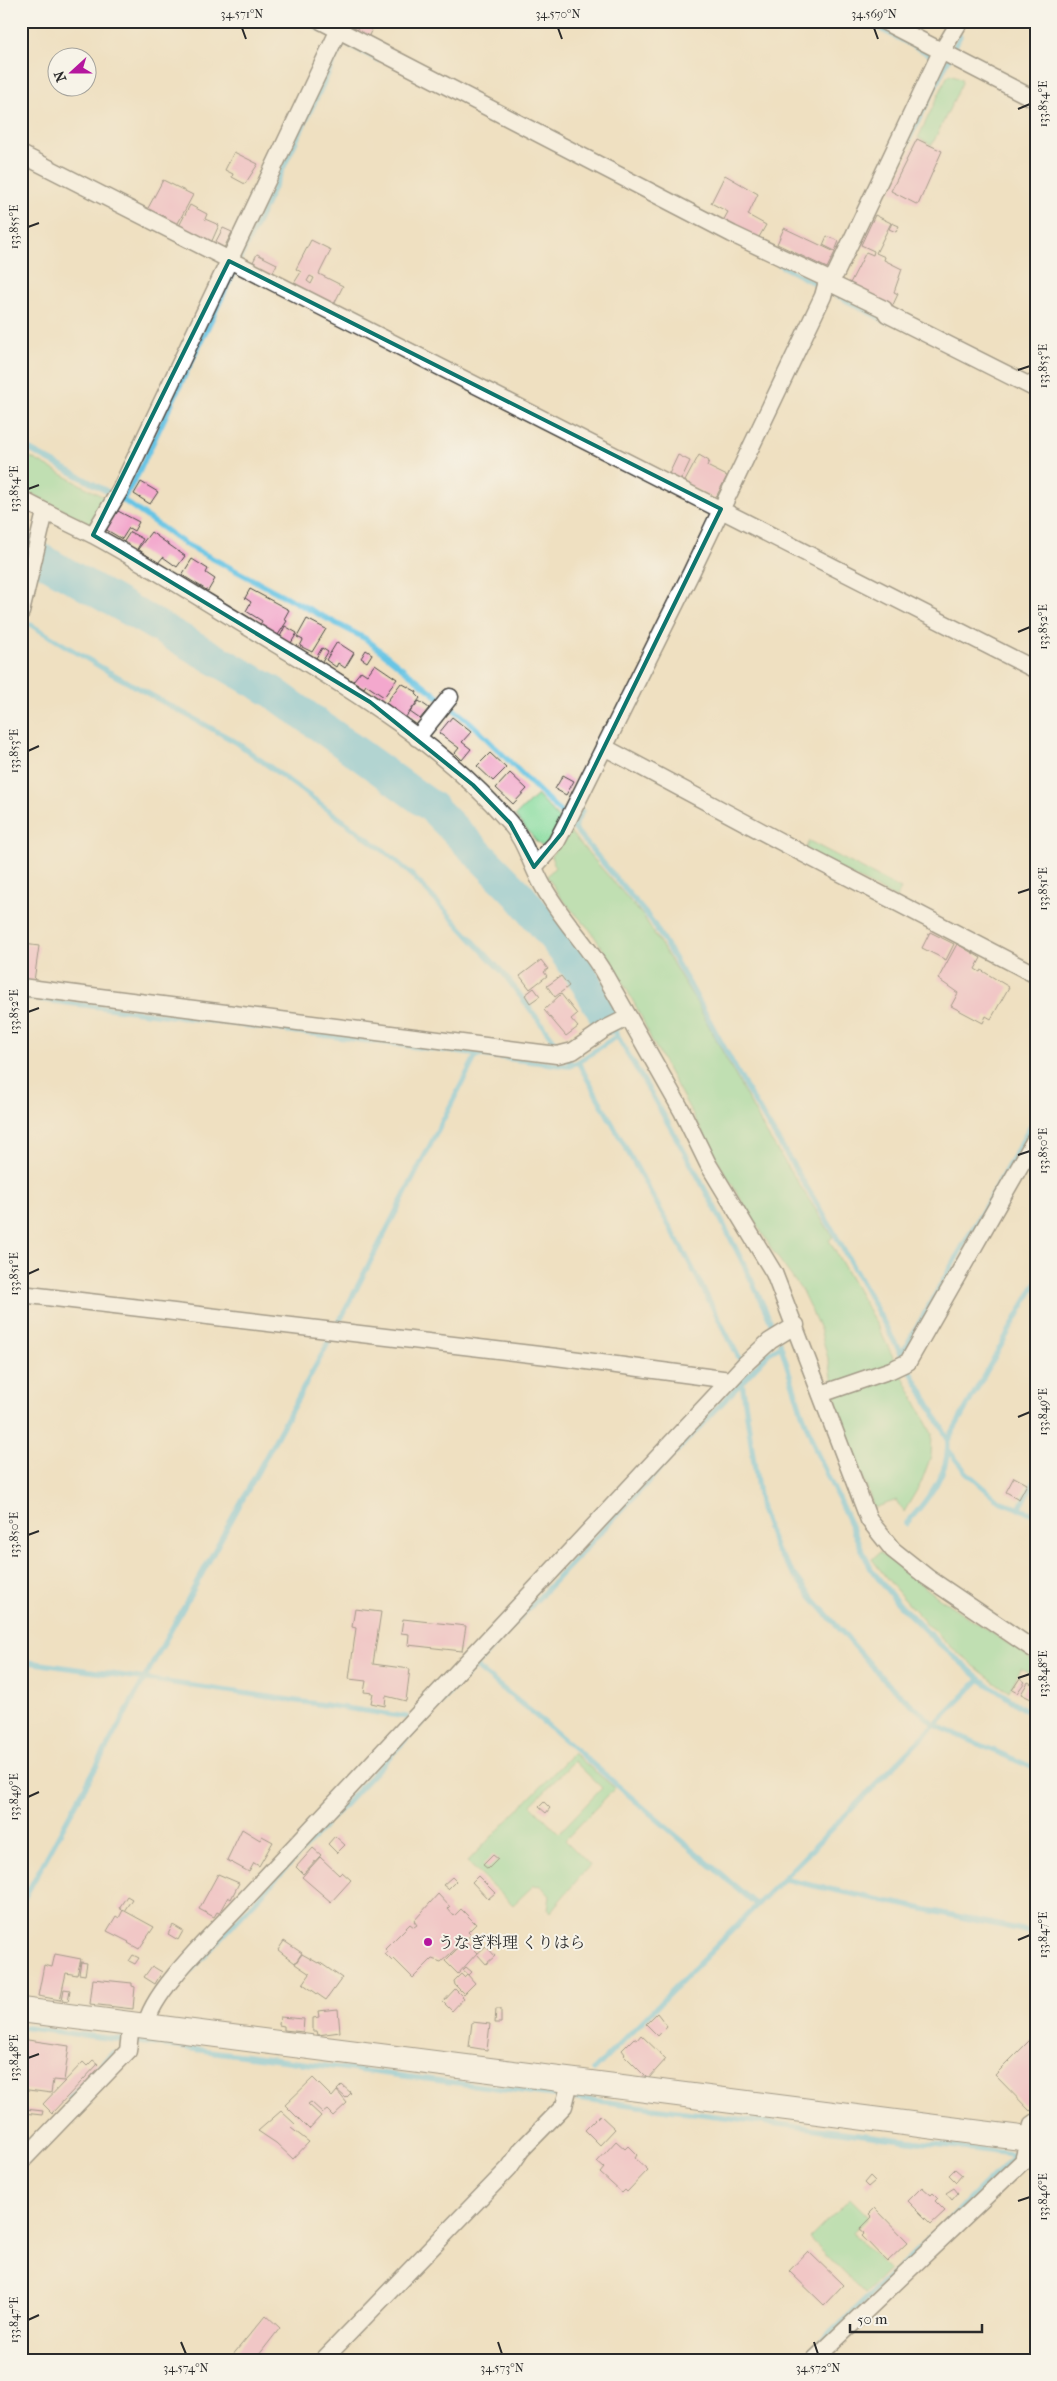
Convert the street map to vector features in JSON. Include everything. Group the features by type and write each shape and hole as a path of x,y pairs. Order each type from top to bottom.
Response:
{"street":[{"path":"321,21 732,234 823,277 830,286 884,309 887,314 1036,389"},
{"path":"883,21 944,56 1036,100"},
{"path":"534,867 556,843 609,749 691,573 726,511 823,296 830,286 960,21"},
{"path":"93,536 116,497 235,264 341,32"},
{"path":"21,154 1036,670"},
{"path":"21,499 93,536 340,682 417,738 473,786 510,823 522,841 556,908 589,948 617,1023 682,1111 708,1164 774,1273 790,1328 821,1394 869,1520 893,1550 927,1577 1036,1651"},
{"path":"21,612 45,512"},
{"path":"417,738 447,701"},
{"path":"609,749 800,852 1036,975"},
{"path":"21,987 544,1054 566,1054 617,1023"},
{"path":"821,1394 904,1364 1036,1138"},
{"path":"21,1294 334,1330 730,1380"},
{"path":"21,2162 128,2051 134,2032 148,2015 155,2001 224,1921 730,1380 770,1341 790,1328"},
{"path":"21,2010 134,2032 568,2091 1030,2142"},
{"path":"323,2360 509,2168 522,2149 558,2113 568,2091"},
{"path":"814,2360 1030,2142"}],"highlighted area":[{"path":"229,261 721,509 562,833 534,867 510,823 473,785 370,702 93,535"}],"green space":[{"path":"950,74 961,78 962,83 932,145 918,138"},
{"path":"21,452 107,499 94,520 89,523 21,488"},
{"path":"537,795 561,821 545,847 537,842 515,816"},
{"path":"570,832 644,917 695,1000 766,1133 833,1237 829,1240 878,1327 932,1434 931,1456 921,1483 904,1512 897,1500 874,1508 837,1406 830,1366 820,1329 802,1291 773,1251 726,1175 651,1039 613,964 590,930 561,898 547,876 555,867 551,856"},
{"path":"809,841 901,889 896,898 804,851"},
{"path":"880,1552 938,1597 1031,1659 1035,1667 1033,1675 1021,1668 1009,1692 970,1663 935,1632 902,1597 872,1559"},
{"path":"573,1753 615,1788 565,1840 590,1865 550,1912 548,1910 550,1896 541,1886 534,1885 513,1905 467,1862","holes":["574,1761 602,1788 559,1833 531,1805"]},
{"path":"850,2198 869,2217 853,2233 889,2270 865,2294 810,2238"}],"building":[{"path":"361,21 375,22 367,40 355,34"},
{"path":"917,139 942,151 918,205 891,191"},
{"path":"234,152 258,164 245,184 232,177 233,174 225,170"},
{"path":"725,175 758,194 748,215 766,225 758,239 723,221 728,212 711,203"},
{"path":"163,180 193,195 177,225 147,210"},
{"path":"190,205 207,214 205,219 219,225 211,243 179,226"},
{"path":"875,215 891,223 876,253 885,257 884,260 902,269 894,292 898,294 891,309 848,287 866,252 873,255 874,251 861,245"},
{"path":"892,223 899,226 896,232 889,229"},
{"path":"223,228 232,232 223,250 214,245"},
{"path":"784,228 835,252 827,268 777,244"},
{"path":"827,236 839,241 835,251 823,245"},
{"path":"311,240 331,250 319,274 343,286 332,308 291,288 301,272 296,269","holes":["310,276 314,278 311,284 307,281"]},
{"path":"257,254 277,264 271,276 251,266"},
{"path":"678,455 690,461 681,480 669,474"},
{"path":"699,455 709,461 707,466 727,476 715,499 684,483"},
{"path":"141,482 158,492 150,504 134,494"},
{"path":"116,510 139,522 134,531 129,528 122,539 105,529"},
{"path":"130,532 143,539 136,551 123,543"},
{"path":"151,532 185,556 177,567 163,557 158,563 138,549"},
{"path":"192,559 208,569 206,573 215,579 208,591 182,575"},
{"path":"250,589 289,610 284,619 287,621 278,635 260,625 262,621 246,611 251,602 245,598"},
{"path":"307,619 326,629 312,652 300,646 303,640 297,637"},
{"path":"285,626 297,633 291,643 280,637"},
{"path":"337,642 354,653 345,668 338,663 336,667 326,660"},
{"path":"322,648 328,652 322,662 316,658"},
{"path":"366,650 372,654 367,662 361,658"},
{"path":"375,664 397,679 384,697 366,685 364,688 353,681 361,671 367,675"},
{"path":"401,683 417,692 416,694 420,698 405,718 386,703"},
{"path":"419,701 429,708 420,719 410,712"},
{"path":"452,717 471,732 462,742 471,749 462,760 455,753 459,748 439,733"},
{"path":"490,753 506,768 493,781 477,766"},
{"path":"510,773 527,789 513,804 496,788"},
{"path":"563,775 574,781 566,795 555,789"},
{"path":"930,932 954,944 946,960 922,948"},
{"path":"21,940 24,940 24,944 39,946 34,981 21,979"},
{"path":"957,944 981,958 975,969 980,972 981,970 1009,987 991,1019 986,1016 983,1023 951,1006 958,993 938,979"},
{"path":"541,960 548,969 544,972 547,976 530,989 520,976"},
{"path":"561,976 569,986 555,997 547,986"},
{"path":"534,988 540,996 530,1003 525,995"},
{"path":"561,994 577,1014 571,1019 578,1027 566,1036 544,1010"},
{"path":"1014,1477 1027,1484 1019,1499 1006,1492"},
{"path":"355,1609 381,1612 373,1664 410,1669 406,1701 386,1696 385,1706 371,1703 373,1693 364,1692 366,1681 349,1679 356,1628 352,1627"},
{"path":"403,1619 466,1626 462,1651 408,1645 409,1634 401,1633"},
{"path":"1020,1678 1025,1682 1017,1693 1012,1690"},
{"path":"1028,1682 1036,1686 1031,1699 1021,1694"},
{"path":"544,1802 550,1808 546,1813 539,1807"},
{"path":"242,1829 260,1840 262,1836 273,1842 259,1866 254,1863 249,1872 227,1860"},
{"path":"335,1836 345,1845 337,1853 328,1844"},
{"path":"313,1848 321,1855 303,1874 296,1867"},
{"path":"493,1855 498,1859 488,1869 483,1865"},
{"path":"320,1857 339,1875 342,1872 351,1880 331,1902 302,1877"},
{"path":"218,1874 239,1883 231,1899 228,1897 219,1913 217,1912 214,1917 199,1909"},
{"path":"478,1876 495,1893 488,1899 472,1882"},
{"path":"452,1877 456,1881 448,1889 443,1885"},
{"name":"うなぎ料理 くりはら","path":"438,1894 450,1907 448,1909 454,1916 461,1909 476,1924 468,1932 471,1935 441,1962 432,1959 413,1978 394,1959 392,1961 385,1954 388,1952 385,1949 410,1924 414,1927 417,1925 414,1921"},
{"path":"127,1896 132,1899 124,1911 119,1908"},
{"path":"123,1910 154,1927 139,1949 107,1931 116,1916 119,1918"},
{"path":"173,1925 183,1931 178,1940 168,1934"},
{"path":"284,1941 302,1953 295,1963 278,1950"},
{"path":"465,1941 477,1953 458,1974 445,1961"},
{"path":"486,1946 495,1956 486,1964 477,1954"},
{"path":"55,1954 81,1959 77,1975 66,1973 60,2000 38,1996 44,1965 52,1967"},
{"path":"302,1954 319,1962 342,1978 326,2000 303,1984 310,1974 295,1964"},
{"path":"133,1955 139,1958 135,1964 129,1961"},
{"path":"81,1962 87,1963 85,1975 79,1974"},
{"path":"152,1966 162,1972 155,1984 144,1977"},
{"path":"466,1967 472,1972 469,1975 463,1970"},
{"path":"461,1974 464,1977 467,1974 475,1983 464,1994 455,1985 454,1981"},
{"path":"93,1979 132,1983 132,1986 135,1987 133,2009 90,2004"},
{"path":"64,1989 70,1990 68,2001 62,2000"},
{"path":"455,1989 464,1998 452,2011 443,2002"},
{"path":"338,2009 340,2032 318,2035 317,2031 313,2031 313,2018 319,2017 318,2011"},
{"path":"496,2009 501,2009 501,2023 495,2023"},
{"path":"657,2013 667,2026 658,2036 646,2024"},
{"path":"280,2017 304,2019 303,2032 284,2030 284,2026 279,2025"},
{"path":"472,2022 490,2024 487,2050 469,2047"},
{"path":"1036,2034 1036,2105 1030,2111 995,2075"},
{"path":"641,2035 666,2059 648,2079 624,2055 622,2050 634,2038 637,2040"},
{"path":"21,2039 69,2046 64,2081 53,2080 51,2093 21,2089"},
{"path":"93,2060 98,2064 52,2113 43,2104 83,2062 87,2066"},
{"path":"313,2078 332,2097 337,2091 347,2103 333,2116 327,2110 323,2113 311,2102 308,2104 321,2116 309,2129 285,2105"},
{"path":"342,2085 351,2093 346,2098 337,2090"},
{"path":"25,2109 43,2111 42,2115 24,2113"},
{"path":"281,2111 295,2124 291,2128 309,2142 293,2159 276,2143 258,2131"},
{"path":"600,2115 615,2129 600,2145 585,2130"},
{"path":"616,2141 625,2149 628,2146 637,2155 635,2158 648,2170 627,2192 625,2190 622,2193 600,2173 604,2168 597,2162"},
{"path":"955,2169 962,2175 956,2182 949,2175"},
{"path":"870,2176 875,2181 868,2187 864,2183"},
{"path":"922,2187 938,2198 935,2201 945,2211 931,2224 908,2201"},
{"path":"954,2188 958,2193 952,2200 946,2193"},
{"path":"875,2208 908,2242 887,2262 862,2236 865,2233 860,2229 872,2217 869,2214"},
{"path":"808,2251 843,2285 824,2305 789,2271"},
{"path":"266,2315 280,2328 255,2360 234,2360 231,2357"}],"waterway":[{"path":"304,21 322,30"},
{"path":"125,496 138,474 353,21"},
{"path":"865,21 937,58"},
{"path":"888,182 960,36"},
{"path":"337,38 378,60"},
{"path":"780,265 887,322"},
{"path":"21,445 123,500 185,544 366,639 472,724 562,814 652,921 691,987 749,1093 831,1227 947,1437 948,1449 942,1473 922,1506 906,1524"},
{"path":"21,548 273,692 432,807 519,895 580,972 607,1019"},
{"path":"31,625 109,672 236,742 387,853 411,874 504,974 572,1065"},
{"path":"574,827 582,811"},
{"path":"21,997 567,1066 578,1062 617,1036"},
{"path":"612,1027 678,1140 739,1255 776,1334"},
{"path":"21,1904 332,1336 477,1054"},
{"path":"578,1062 686,1256 739,1358"},
{"path":"901,1355 1036,1117"},
{"path":"948,1440 1036,1283"},
{"path":"780,1343 817,1453 871,1569 895,1600 936,1641 980,1679 1036,1717"},
{"path":"331,1819 769,1353 781,1346"},
{"path":"742,1382 761,1509 776,1550 809,1594 885,1681 935,1725 1036,1769"},
{"path":"949,1451 966,1472 999,1501 1036,1515"},
{"path":"1019,1509 1036,1479"},
{"path":"21,1661 407,1717"},
{"path":"475,1666 546,1724 757,1905"},
{"path":"594,2070 980,1679"},
{"path":"184,1978 325,1826"},
{"path":"782,1879 1036,1933"},
{"path":"21,2027 1036,2157"},
{"path":"70,2099 113,2053"},
{"path":"803,2360 1012,2159 1016,2150"}],"place":[{"name":"うなぎ料理 くりはら","path":"428,1942"}]}
